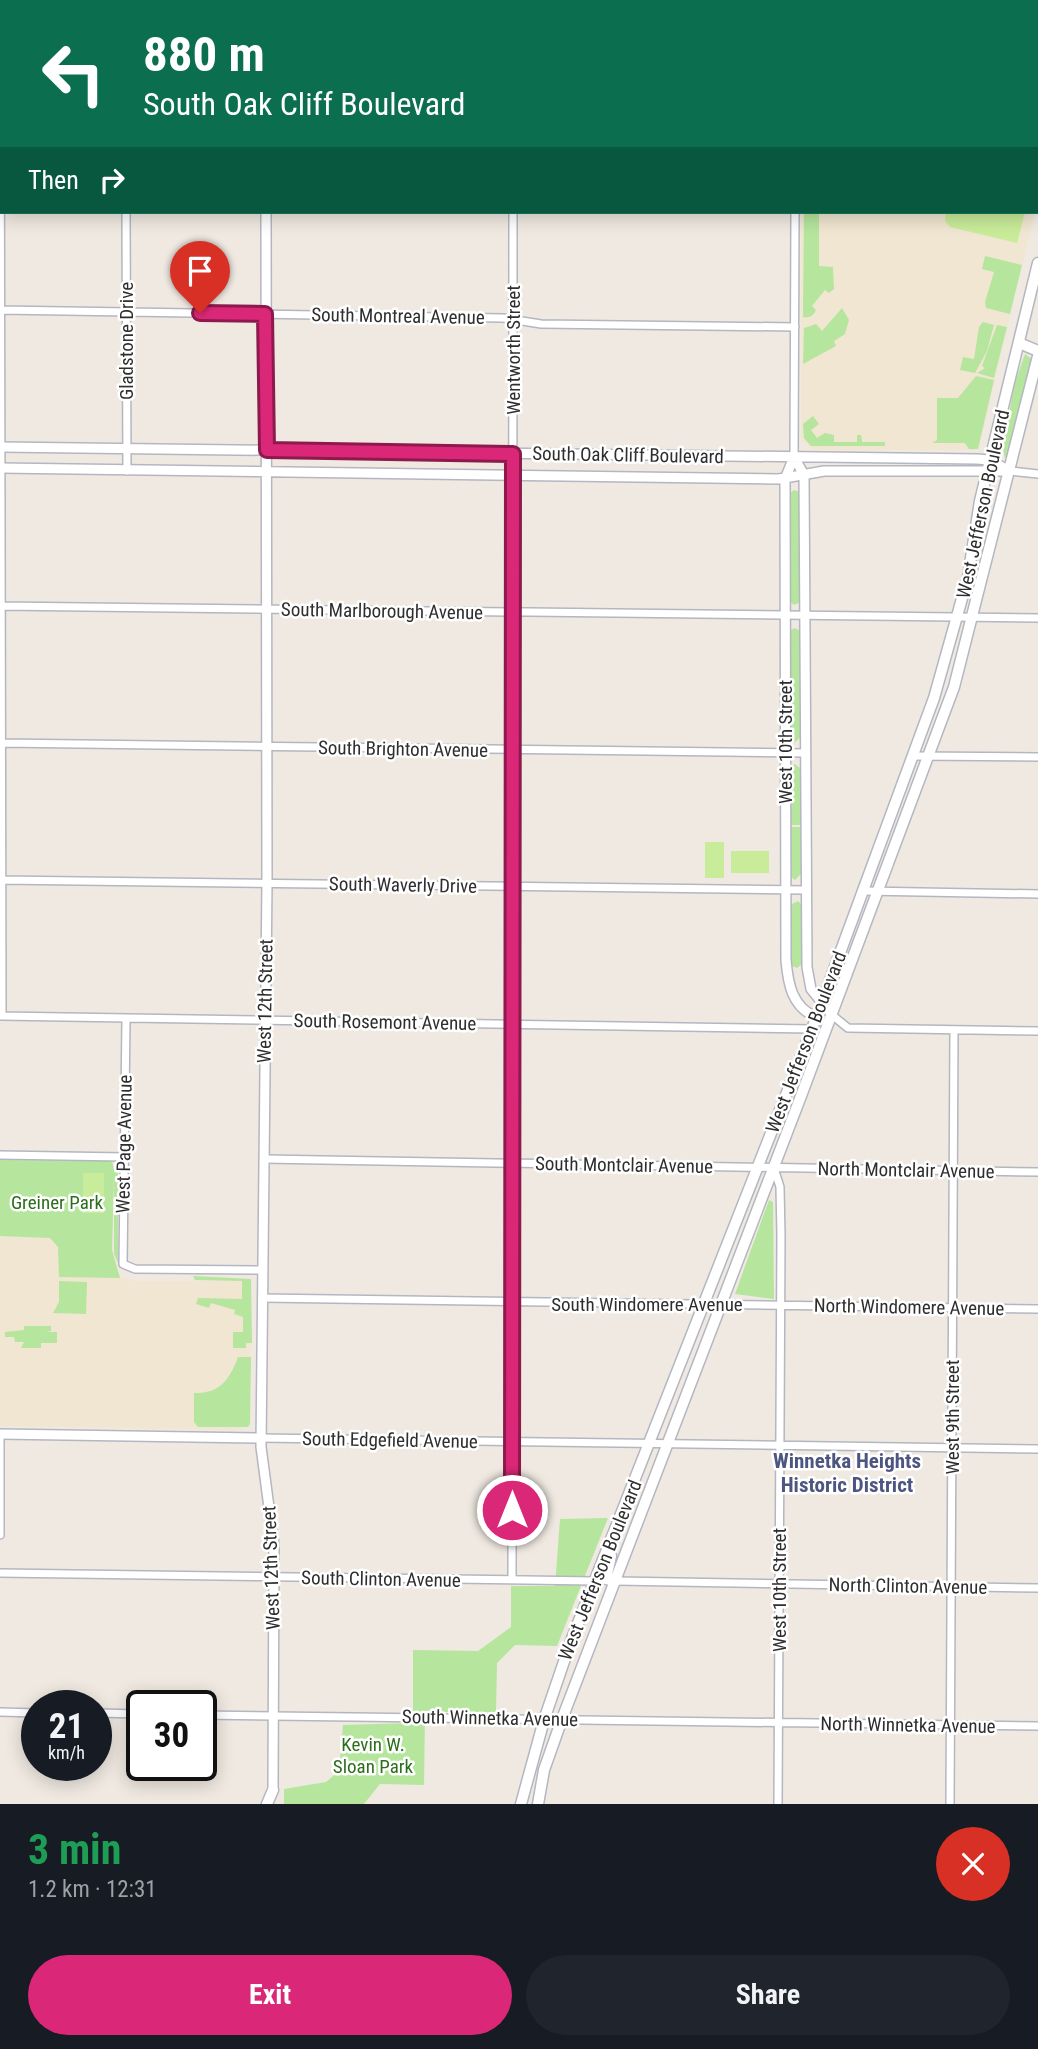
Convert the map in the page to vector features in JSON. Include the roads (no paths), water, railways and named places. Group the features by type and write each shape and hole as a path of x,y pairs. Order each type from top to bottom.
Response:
{"main road":[{"name":"West Jefferson Boulevard","path":"521,1804 544,1720 594,1581 651,1443 812,1029 914,756 971,567 989,460 1038,263"},
{"path":"1019,343 1038,353"},
{"name":"West Jefferson Boulevard","path":"538,1804 544,1770 562,1719 774,1168 954,687 1038,353"},
{"path":"616,1581 606,1579 606,1570 620,1533 619,1520"},
{"name":"West 12th Street","path":"267,1804 273,1790"},
{"name":"West 12th Street","path":"273,1790 277,1804"}],"street":[{"path":"1,214 1,1016"},
{"name":"Gladstone Drive","path":"126,214 127,471"},
{"name":"West 12th Street","path":"266,214 267,882 261,1438 262,1468 272,1518 275,1578 273,1790"},
{"name":"Wentworth Street","path":"512,1580 513,214"},
{"name":"West 10th Street","path":"796,214 794,457 785,479 786,960 790,986 798,1007 816,1017"},
{"name":"South Montreal Avenue","path":"1,310 513,318 541,324 795,327"},
{"name":"South Oak Cliff Boulevard","path":"1,447 989,460"},
{"name":"West 10th Street","path":"794,457 804,475 809,982 832,1015"},
{"path":"989,460 1010,471 1038,474"},
{"name":"South Oak Cliff Boulevard","path":"1,468 785,479 824,471 1010,471"},
{"name":"South Marlborough Avenue","path":"1,606 1038,618"},
{"name":"South Brighton Avenue","path":"2,743 806,753"},
{"path":"914,756 1038,757"},
{"name":"South Waverly Drive","path":"1,880 807,890"},
{"path":"864,891 1038,894"},
{"path":"832,1015 848,1028 1038,1031"},
{"name":"South Rosemont Avenue","path":"1,1016 812,1029"},
{"name":"West Page Avenue","path":"126,1018 121,1256 127,1268 262,1270"},
{"name":"West 9th Street","path":"950,1804 954,1030"},
{"path":"0,1155 124,1157"},
{"name":"South Montclair Avenue","path":"264,1159 774,1168"},
{"name":"West 10th Street","path":"774,1168 780,1187 781,1305 778,1804"},
{"name":"North Montclair Avenue","path":"774,1168 1038,1172"},
{"name":"South Windomere Avenue","path":"262,1298 513,1304 781,1305"},
{"name":"North Windomere Avenue","path":"781,1305 1038,1309"},
{"path":"0,1434 0,1535"},
{"name":"South Edgefield Avenue","path":"0,1434 1038,1448"},
{"name":"South Clinton Avenue","path":"0,1573 594,1581"},
{"path":"616,1581 779,1584"},
{"name":"North Clinton Avenue","path":"779,1584 1038,1588"},
{"path":"0,1712 21,1713"},
{"name":"South Winnetka Avenue","path":"217,1715 779,1722"},
{"name":"North Winnetka Avenue","path":"779,1722 1038,1727"}],"district":[{"name":"Winnetka Heights Historic District","path":"847,1473"}],"park label":[{"name":"Greiner Park","path":"57,1202"},
{"name":"Kevin W. Sloan Park","path":"373,1755"}]}
